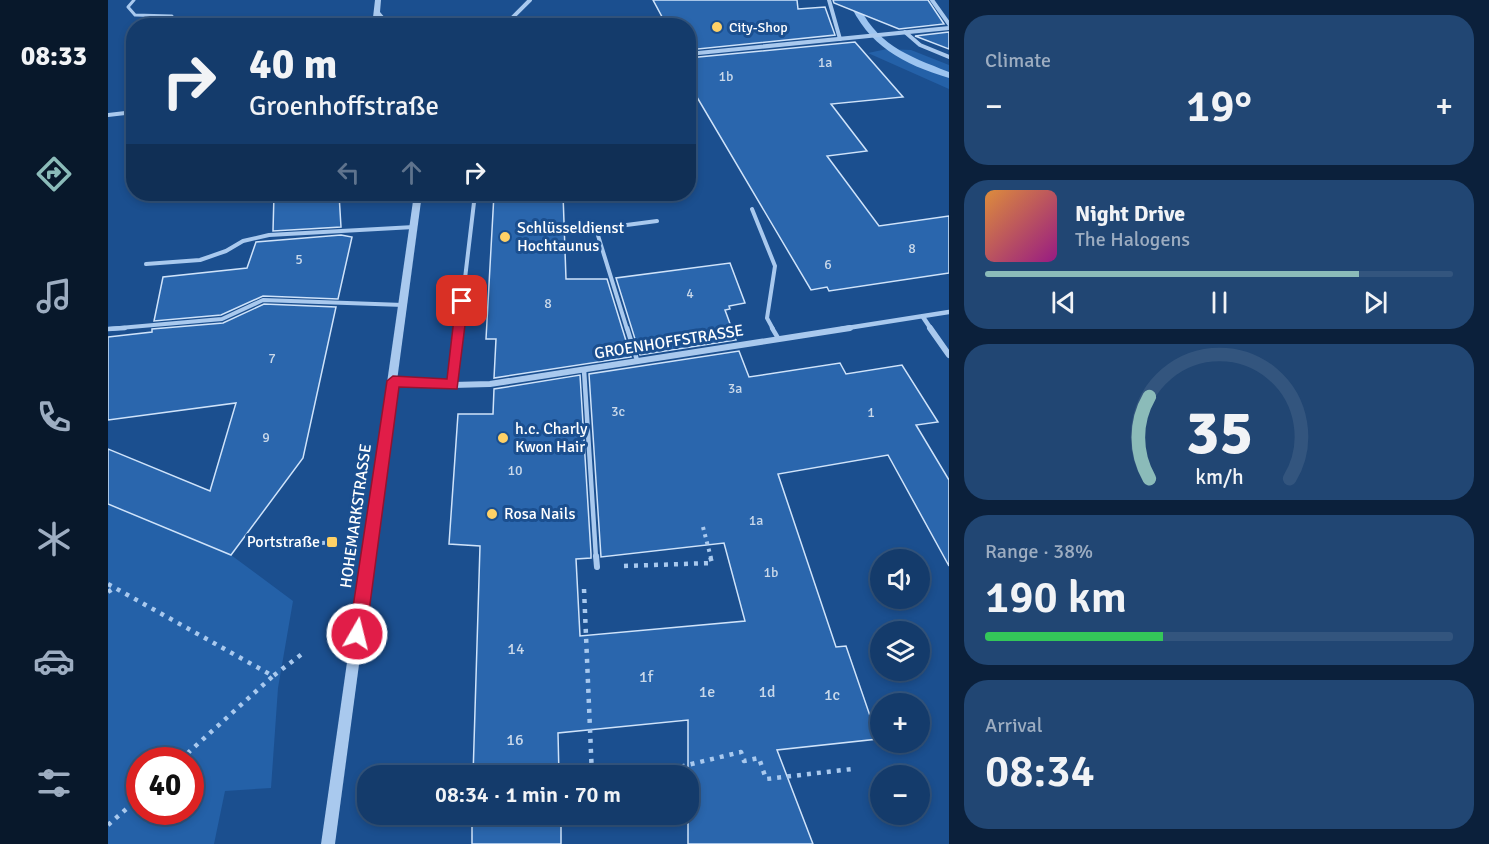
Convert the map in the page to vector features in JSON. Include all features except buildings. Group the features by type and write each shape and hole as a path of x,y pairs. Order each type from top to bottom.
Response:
{"street":[{"path":"377,18 378,0"},
{"path":"512,18 530,0"},
{"path":"829,0 840,39"},
{"path":"696,53 949,26 932,0"},
{"path":"378,13 382,18"},
{"path":"905,32 920,45 949,57"},
{"path":"108,115 126,113"},
{"name":"HOHEMARKSTRASSE","path":"328,844 417,201"},
{"name":"GROENHOFFSTRASSE","path":"393,381 453,385 490,384 949,312"},
{"path":"923,317 949,355"}],"lane":[{"path":"135,0 128,7 135,15 172,16"},
{"path":"453,385 474,201"},
{"path":"752,209 775,267 767,318 778,338"},
{"path":"637,360 596,229 657,221"},
{"path":"146,264 200,260 226,252 243,241 269,235 414,227"},
{"path":"108,329 222,319 263,300 403,305"},
{"path":"584,369 597,567"}],"path":[{"path":"592,765 584,578 597,567 712,563 703,527"},
{"path":"322,543 332,542"},
{"path":"108,584 273,676"},
{"path":"108,592 114,588"},
{"path":"194,747 273,676 302,654"},
{"path":"687,765 741,752 744,761 759,758 766,779 852,770"},
{"path":"108,825 126,809"},
{"path":"108,816 117,817"}],"shaded area":[{"path":"887,49 911,50 949,65 949,89 868,53"},
{"path":"108,504 231,555 293,601 278,688 271,788 225,791 214,844 108,844"}],"waterway":[{"path":"852,0 859,17 879,41 903,56 949,75"}],"place":[{"name":"City-Shop","path":"717,27"},
{"name":"Schlüsseldienst Hochtaunus","path":"505,237"},
{"name":"h.c. Charly Kwon Hair","path":"503,438"},
{"name":"Rosa Nails","path":"492,514"},
{"name":"Portstraße","path":"332,542"}],"route":[{"path":"357,634 393,381 453,385 462,301"}]}
